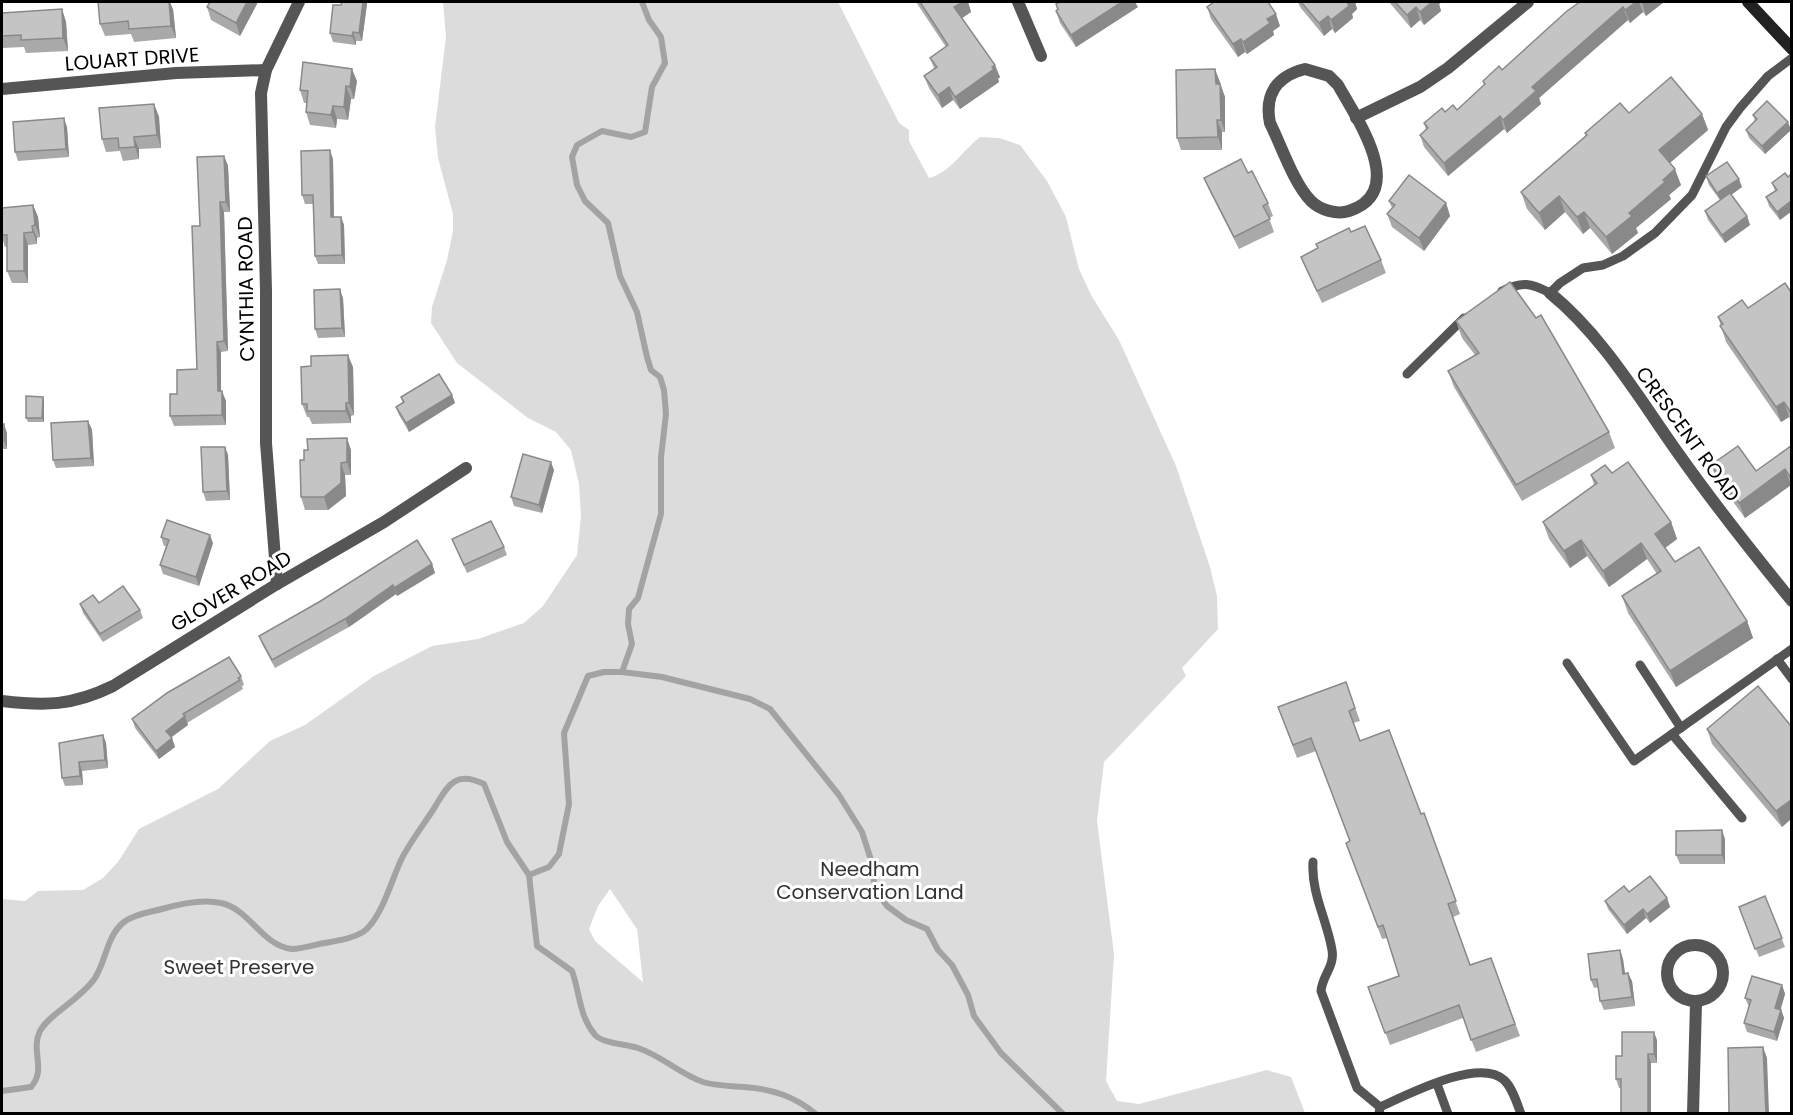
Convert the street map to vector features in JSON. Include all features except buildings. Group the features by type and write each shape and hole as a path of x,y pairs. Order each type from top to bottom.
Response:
{"main road":[{"path":"1749,2 1790,46"}],"street":[{"name":"CYNTHIA ROAD","path":"277,584 266,443 261,93 266,70 299,2"},
{"path":"1018,2 1041,56"},
{"path":"1356,118 1420,87 1448,68 1528,2"},
{"path":"1305,69 1317,71 1329,76 1338,85 1356,118 1376,160 1377,184 1370,198 1360,206 1346,212 1329,211 1311,202 1303,190 1270,123 1267,109 1269,95 1278,81 1289,73 1305,69"},
{"name":"LOUART DRIVE","path":"2,89 176,73 266,70"},
{"name":"CRESCENT ROAD","path":"1550,293 1574,313 1629,384 1722,516 1791,601"},
{"name":"GLOVER ROAD","path":"2,701 65,704 89,698 113,686 277,584 384,522 466,468"},
{"path":"1695,944 1710,949 1720,959 1724,972 1720,987 1710,997 1696,1003 1683,999 1670,987 1667,974 1670,959 1678,950 1695,944"},
{"path":"1693,1113 1696,1003"}],"lane":[{"path":"1492,298 1515,285 1530,283 1550,293 1560,283 1583,268 1603,265 1623,256 1655,233 1692,195 1726,127 1740,108 1768,76 1791,58"},
{"path":"1407,374 1469,313"},
{"path":"1567,663 1634,761 1791,649"},
{"path":"1777,659 1791,679"},
{"path":"1640,665 1681,728"},
{"path":"1672,734 1742,818"},
{"path":"1313,862 1313,883 1333,952 1332,964 1321,984 1321,991 1353,1080 1362,1094 1379,1110 1469,1072 1489,1072 1504,1080 1521,1113"},
{"path":"1437,1084 1448,1113"}],"green space":[{"path":"443,2 838,2 899,123 909,130 909,141 929,178 950,166 980,137 999,138 1020,145 1047,181 1066,217 1079,269 1091,295 1119,340 1176,466 1210,567 1217,596 1218,629 1182,668 1186,676 1104,762 1097,821 1114,954 1106,1081 1117,1101 1139,1104 1267,1070 1291,1077 1305,1113 2,1113 2,899 25,901 38,891 83,890 103,878 118,862 139,829 218,789 270,741 305,725 374,676 432,646 478,639 524,623 543,606 577,555 581,516 579,484 571,450 556,432 528,418 457,363 431,323 432,307 447,260 453,231 453,214 438,158 435,127 446,37","holes":["610,889 637,929 643,982 595,941 589,929 598,906"]}],"waterway":[{"path":"622,672 632,644 628,624 629,609 638,598 661,514 661,457 666,414 664,390 660,377 651,370 637,312 620,276 608,223 585,201 577,185 572,157 577,145 602,131 631,137 645,132 652,87 665,63 661,37 649,20 642,2"},
{"path":"529,875 549,867 559,854 569,804 564,733 588,676 604,672 622,672 662,677 750,699 770,709 839,795 862,832 871,860 875,889 887,906 906,920 927,929 938,950 952,965 968,995 974,1016 1001,1053 1063,1114"},
{"path":"2,1091 31,1087 38,1073 37,1038 40,1031 50,1018 89,986 99,971 118,927 128,919 176,905 214,902 240,912 272,941 292,949 358,935 375,918 405,853 447,788 452,783 465,779 484,784 507,842 529,875 537,946 572,971 583,1012 595,1035 604,1040 647,1051 703,1082 773,1092 799,1102 816,1114"}],"park label":[{"name":"Needham Conservation Land","path":"870,880"},
{"name":"Sweet Preserve","path":"239,967"}]}
